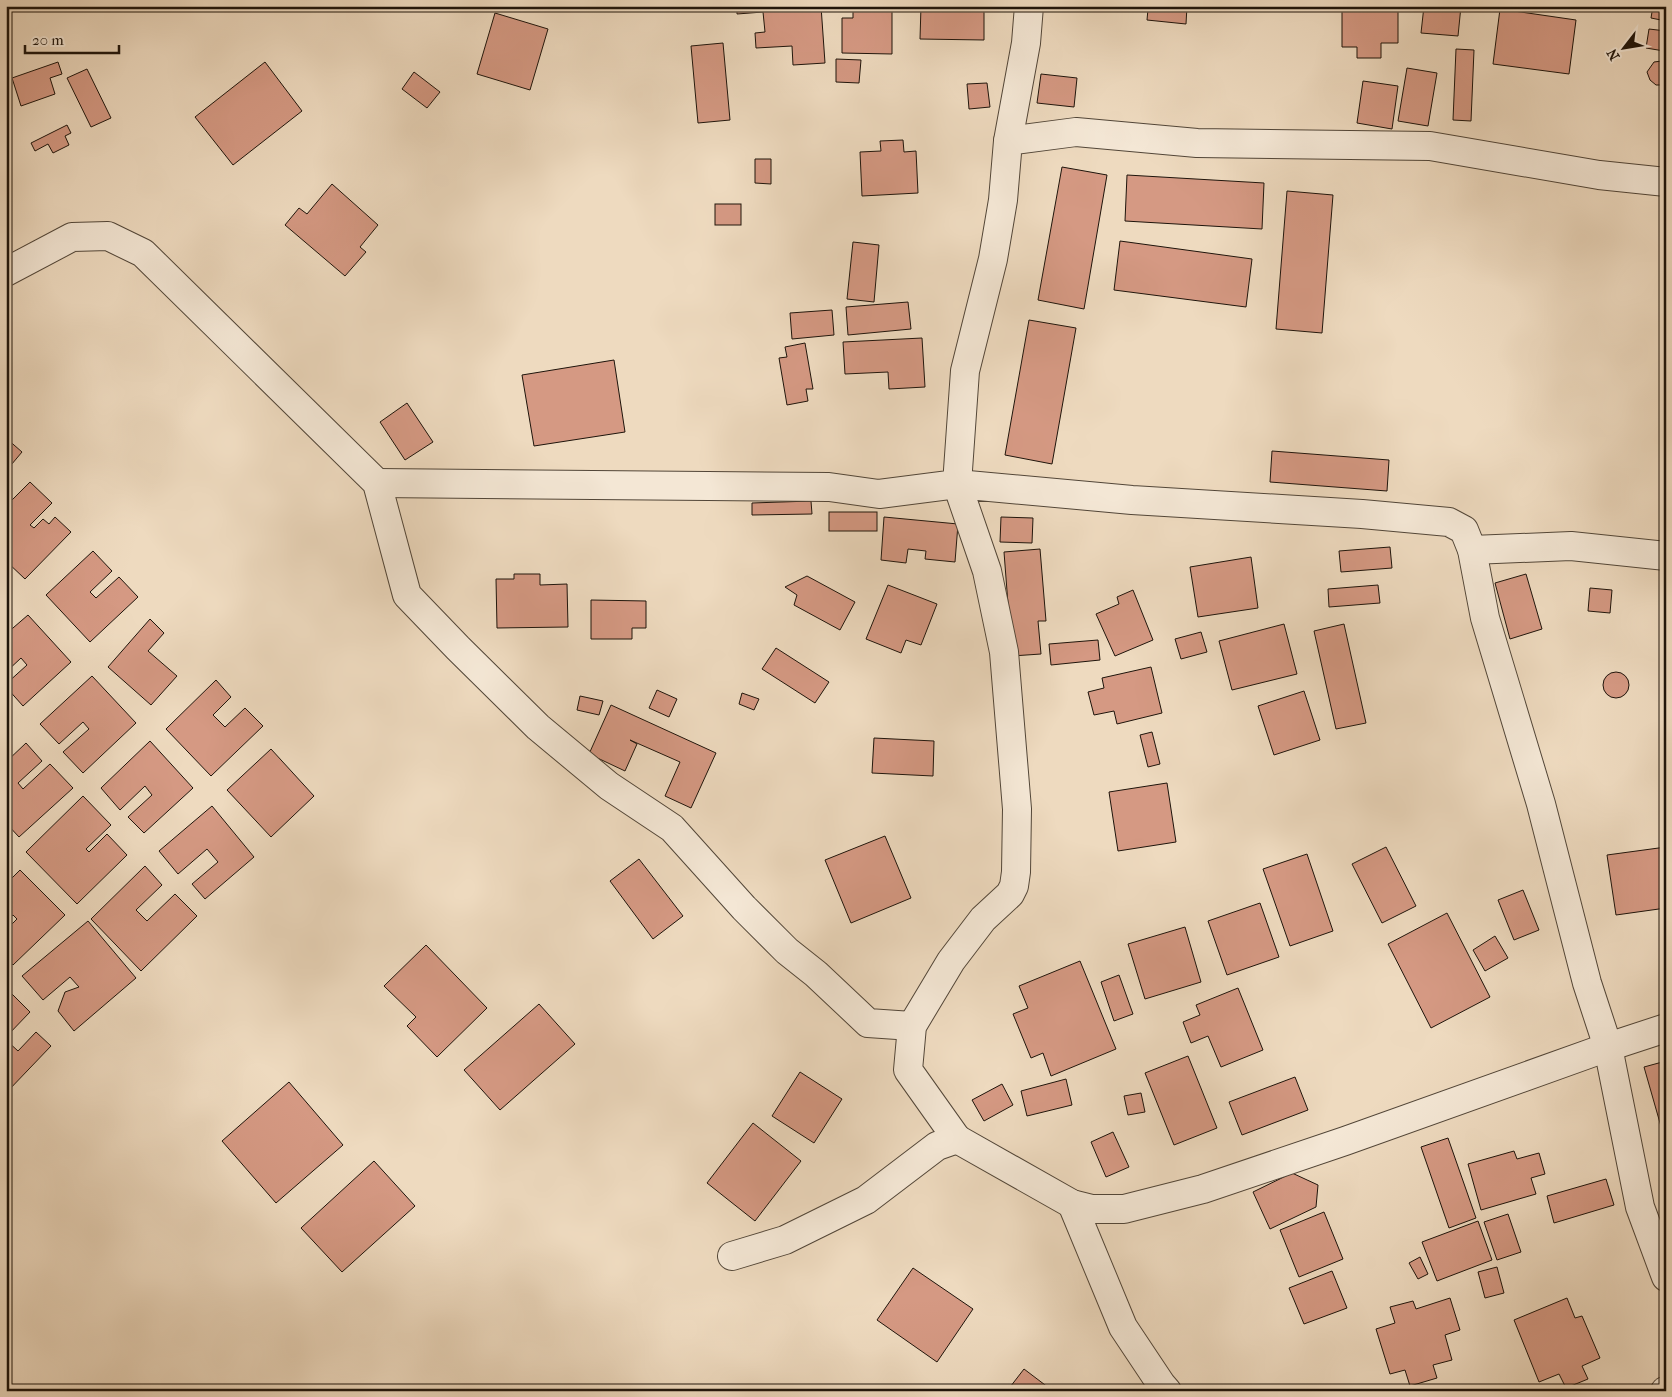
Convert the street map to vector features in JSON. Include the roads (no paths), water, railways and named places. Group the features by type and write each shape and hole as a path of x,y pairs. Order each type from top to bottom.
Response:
{"street":[{"path":"1029,6 1026,43 1008,141 1003,200 993,260 965,371 957,484 987,571 1004,652 1017,809 1016,872 1014,886 1010,894 983,919 950,960 912,1026 908,1070 957,1139 1072,1204 1092,1209 1124,1209 1203,1189 1666,1028"},
{"path":"1008,141 1076,132 1197,143 1430,146 1599,176 1666,182"},
{"path":"6,272 72,237 108,236 143,253 377,483 407,596 458,648 538,727 609,786 672,828 744,908 781,945 816,974 868,1023 912,1026"},
{"path":"377,483 829,486 880,494 957,484 1132,500 1362,514 1449,522 1464,530 1472,550 1485,618 1541,804 1587,983 1608,1047 1640,1207 1666,1277"},
{"path":"1472,550 1571,546 1666,556"},
{"path":"732,1256 785,1240 866,1200 937,1146 957,1139"},
{"path":"1072,1204 1123,1327 1160,1384 1167,1391"}]}
